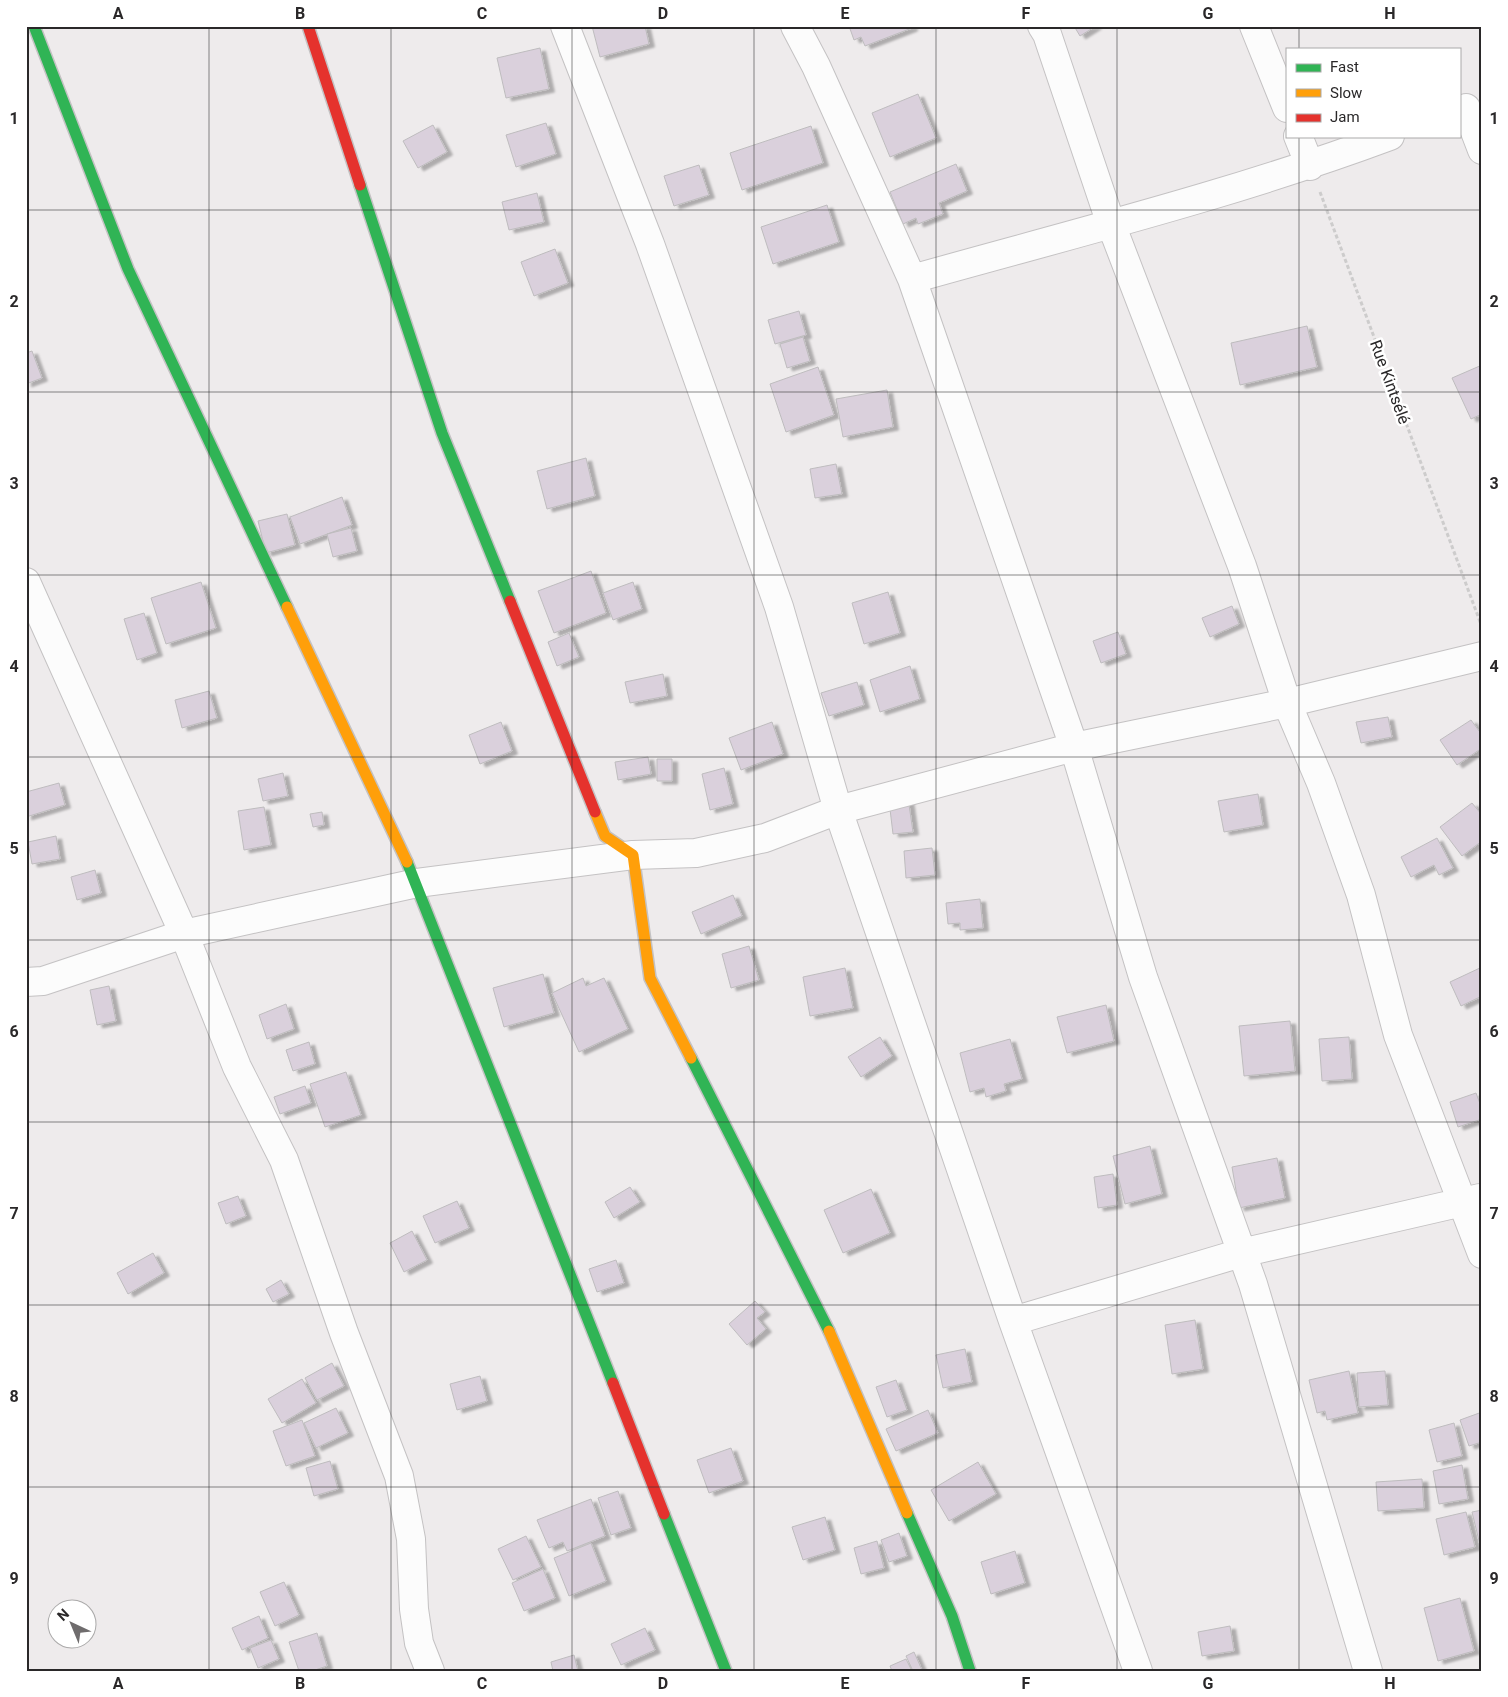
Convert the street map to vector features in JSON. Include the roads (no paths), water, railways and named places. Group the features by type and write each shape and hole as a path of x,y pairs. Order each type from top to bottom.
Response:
{"street":[{"path":"34,26 128,269 417,883 726,1671"},
{"path":"308,26 442,432 605,836 632,854 650,978 820,1310 952,1616 970,1671"},
{"path":"565,26 650,244 779,607 838,810 1013,1320 1138,1671"},
{"path":"795,26 816,66 912,279 1074,747 1143,977 1253,1284 1368,1671"},
{"path":"1042,26 1047,34 1111,224 1242,566 1287,703 1321,783 1361,895 1398,1035 1472,1199 1482,1254"},
{"path":"1254,26 1286,106"},
{"path":"1469,107 1482,150"},
{"path":"1299,138 1310,166"},
{"path":"912,279 1310,166 1385,138"},
{"path":"26,582 184,934 237,1067 284,1160 344,1333 399,1476 411,1539 414,1609 419,1643 430,1671"},
{"path":"26,982 43,981 184,934 417,883 632,854 696,853 765,838 838,810 1074,747 1287,703 1482,656"},
{"path":"1013,1320 1241,1253 1472,1199"}]}
